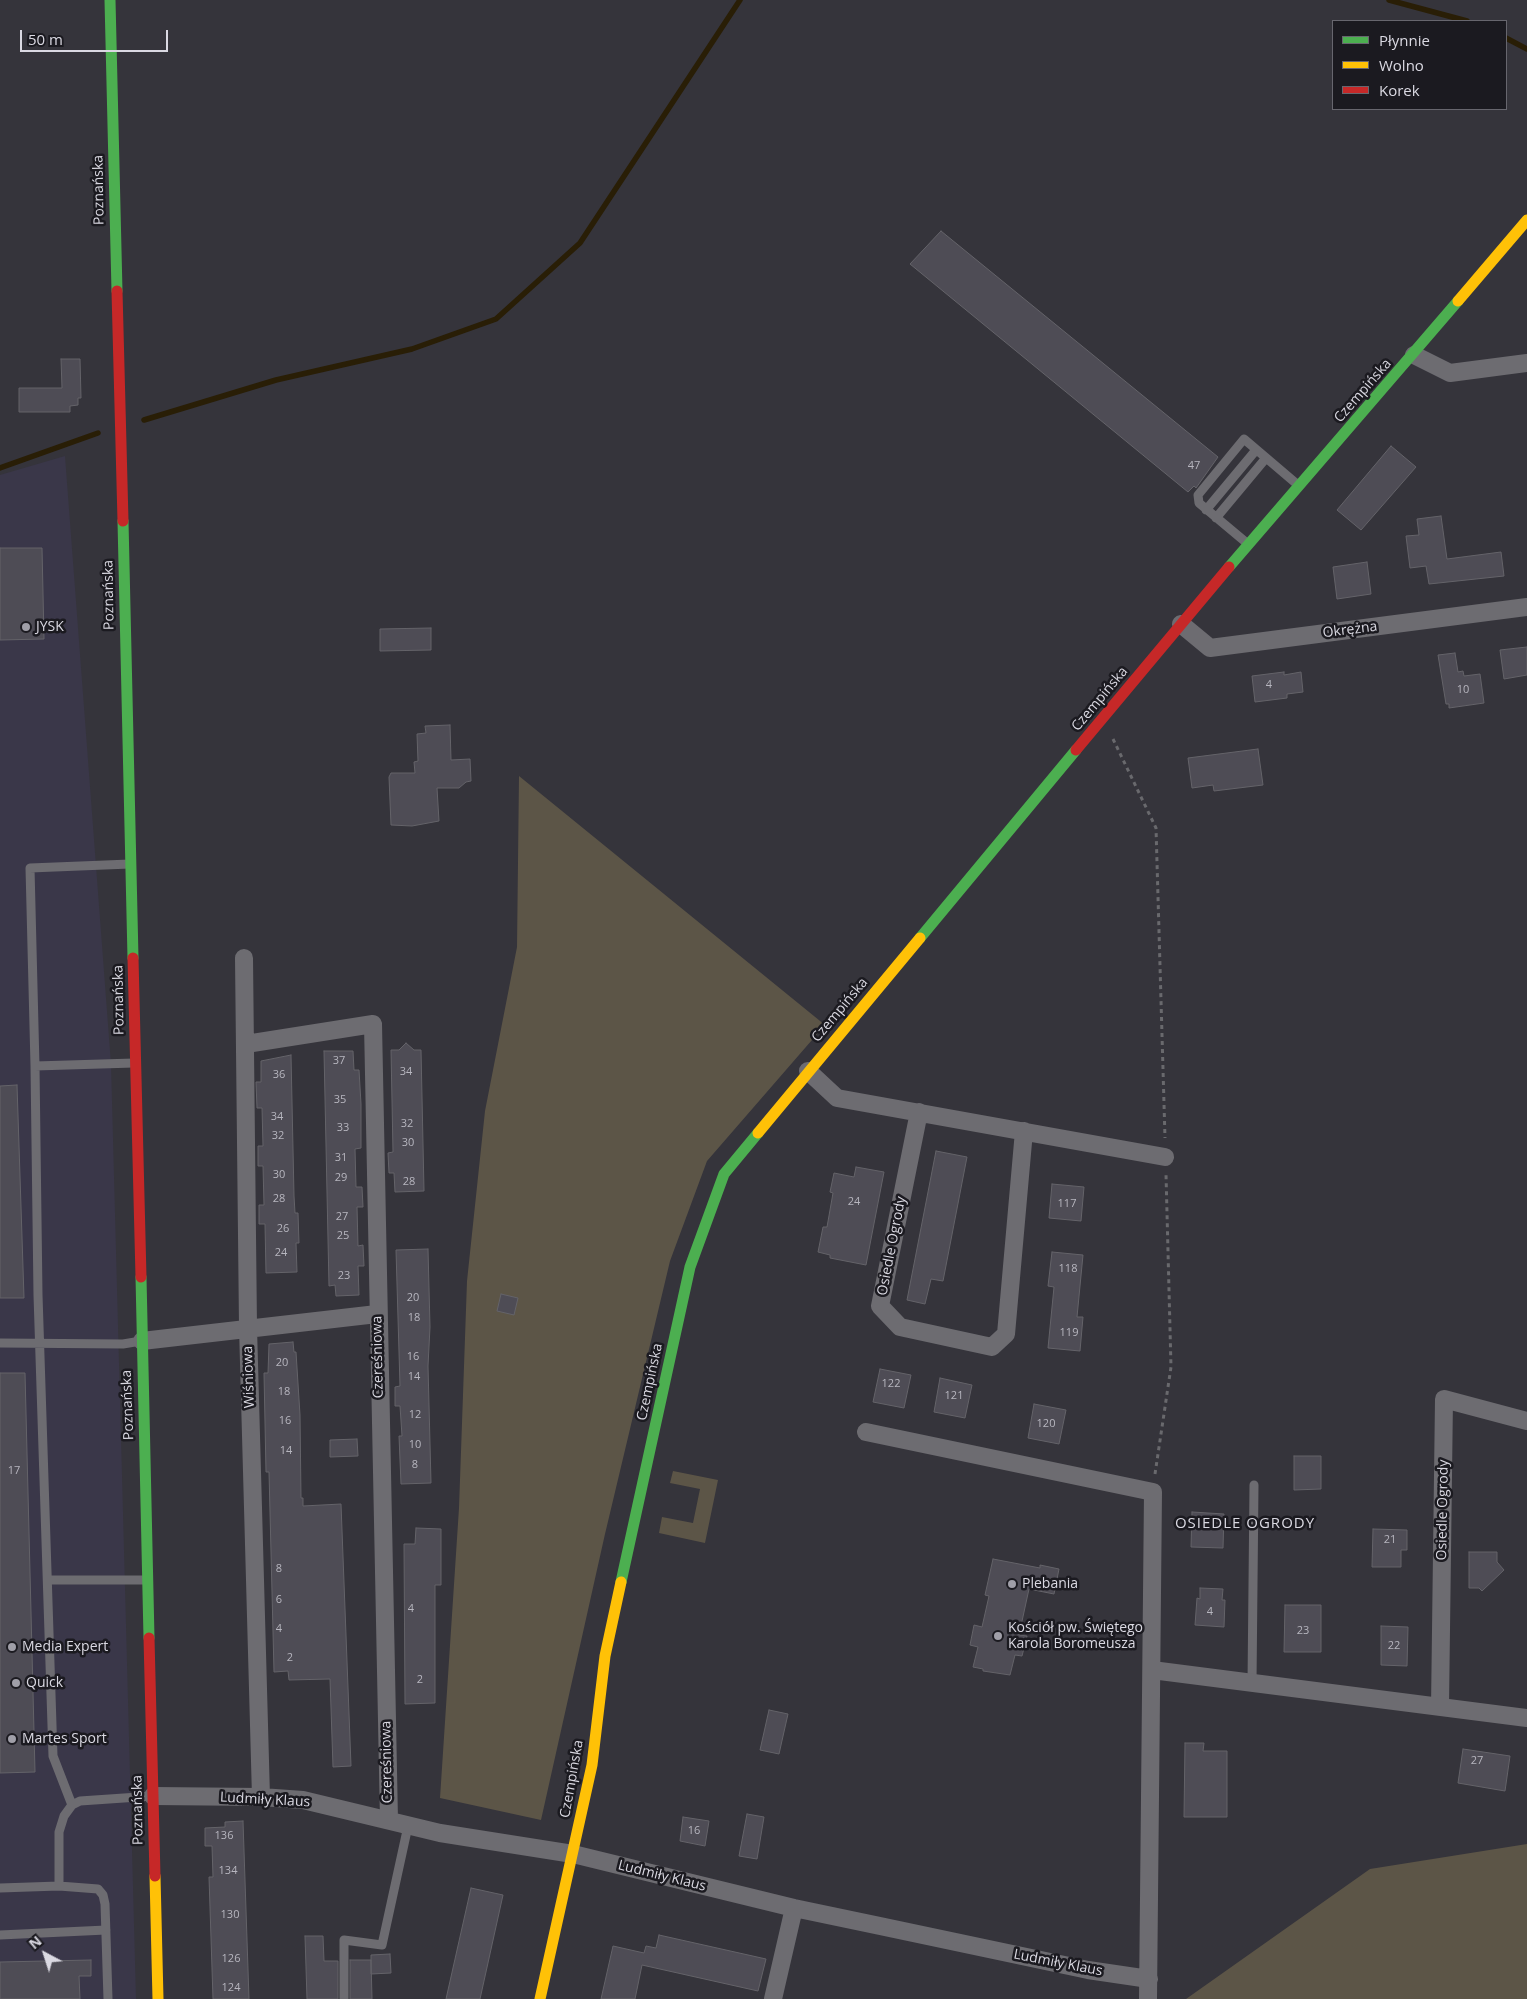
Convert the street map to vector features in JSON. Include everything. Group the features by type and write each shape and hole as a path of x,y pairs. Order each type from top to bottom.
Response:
{"street":[{"name":"Poznańska","path":"110,0 158,1999"},
{"name":"Czempińska","path":"540,1999 592,1765 605,1656 690,1266 724,1174 1181,624 1414,355 1527,220"},
{"path":"1414,355 1450,373 1527,363"},
{"name":"Okrężna","path":"1181,624 1210,648 1527,607"},
{"name":"Wiśniowa","path":"244,958 248,1327 261,1797"},
{"name":"Czereśniowa","path":"246,1044 373,1024 388,1820"},
{"path":"808,1071 837,1098 1165,1157"},
{"name":"Osiedle Ogrody","path":"919,1112 880,1306 900,1327 992,1347 1006,1334 1024,1131"},
{"path":"142,1341 248,1327 377,1314"},
{"name":"Osiedle Ogrody","path":"1440,1707 1444,1399 1527,1421"},
{"path":"866,1432 1153,1492 1148,1999"},
{"path":"1152,1670 1527,1718"},
{"name":"Ludmiły Klaus","path":"153,1796 261,1797 303,1800 408,1826 509,1845 573,1854 794,1908 1088,1970 1149,1979"},
{"path":"772,1999 794,1908"}],"lane":[{"path":"1249,545 1198,503 1198,495 1238,446 1244,440 1300,486"},
{"path":"1206,510 1256,450"},
{"path":"1216,518 1266,458"},
{"path":"72,1805 53,1756 40,1343 30,868 130,864"},
{"path":"35,1066 135,1063"},
{"path":"0,1343 123,1344 142,1341"},
{"path":"1252,1683 1254,1486"},
{"path":"48,1580 148,1580"},
{"path":"59,1886 59,1832 64,1816 72,1805 80,1801 153,1796"},
{"path":"344,1999 344,1940 382,1945 408,1826"},
{"path":"0,1888 59,1886 98,1888 104,1900 108,1999"},
{"path":"0,1935 106,1930"}],"path":[{"path":"1096,728 1112,738 1156,828 1171,1367 1153,1492"}],"shaded area":[{"path":"65,456 111,1064 136,1999 0,1999 0,475"},
{"path":"519,776 825,1025 707,1161 670,1261 605,1534 541,1820 440,1798 459,1508 467,1281 485,1111 517,947"},
{"path":"673,1471 718,1480 705,1543 659,1533 662,1517 693,1523 700,1489 670,1483"},
{"path":"1527,1844 1527,1999 1186,1999 1370,1869"}],"building":[{"path":"941,231 1218,457 1196,488 1194,486 1188,492 910,264"},
{"path":"61,359 80,359 81,398 78,398 78,405 70,406 70,412 19,412 19,388 62,388"},
{"path":"1391,446 1416,467 1361,530 1337,510"},
{"path":"1441,516 1447,559 1501,552 1504,576 1429,584 1426,566 1410,568 1406,536 1419,535 1417,519"},
{"path":"0,548 42,548 44,639 0,640"},
{"path":"1367,562 1371,594 1337,599 1333,567"},
{"path":"431,628 431,650 380,651 380,629"},
{"path":"1527,647 1527,675 1504,679 1500,650"},
{"path":"1455,653 1458,672 1463,671 1464,676 1480,674 1484,703 1449,708 1449,704 1446,704 1438,655"},
{"path":"1284,672 1284,675 1301,672 1303,692 1287,694 1287,698 1255,702 1252,676"},
{"path":"450,725 451,760 470,759 471,781 466,782 459,788 437,788 439,821 412,826 391,825 389,777 391,773 415,773 414,762 418,761 417,734 426,733 425,726"},
{"path":"1258,749 1263,785 1214,791 1213,785 1192,788 1188,758"},
{"path":"406,1043 414,1050 421,1050 424,1191 395,1192 394,1173 389,1173 388,1153 393,1152 391,1050 399,1050"},
{"path":"324,1051 353,1051 354,1070 359,1070 361,1148 355,1149 356,1187 362,1187 363,1207 357,1207 358,1246 363,1245 364,1266 358,1266 359,1295 336,1296 335,1285 329,1286"},
{"path":"291,1055 294,1196 295,1213 298,1213 299,1243 296,1243 297,1272 266,1273 265,1224 259,1224 259,1205 264,1205 263,1166 258,1166 258,1146 263,1146 262,1108 257,1108 256,1082 261,1082 261,1061"},
{"path":"17,1085 24,1298 0,1298 0,1086"},
{"path":"936,1151 967,1157 943,1281 931,1279 925,1304 907,1300"},
{"path":"856,1167 884,1172 866,1265 830,1258 830,1255 818,1252 823,1227 827,1227 833,1193 830,1192 834,1173 854,1177"},
{"path":"1052,1184 1084,1187 1081,1221 1049,1218"},
{"path":"428,1249 431,1483 401,1484 399,1436 402,1436 400,1406 395,1406 395,1387 400,1386 396,1250"},
{"path":"1052,1252 1083,1255 1077,1317 1083,1317 1080,1351 1048,1348 1054,1287 1048,1286"},
{"path":"501,1294 518,1298 514,1315 497,1311"},
{"path":"293,1342 294,1352 296,1352 300,1415 301,1498 303,1498 303,1506 341,1504 351,1766 333,1767 330,1679 289,1680 288,1671 274,1672 269,1472 266,1472 264,1373 268,1373 269,1344"},
{"path":"880,1369 911,1375 904,1408 873,1402"},
{"path":"0,1373 25,1373 35,1772 0,1773"},
{"path":"940,1378 972,1385 965,1418 934,1412"},
{"path":"1034,1404 1066,1410 1059,1444 1028,1438"},
{"path":"357,1439 358,1456 330,1457 330,1440"},
{"path":"1294,1456 1321,1456 1321,1489 1294,1490"},
{"path":"1192,1512 1224,1514 1223,1548 1191,1547"},
{"path":"416,1528 441,1529 441,1585 435,1585 435,1703 405,1704 404,1544 415,1544"},
{"path":"1373,1529 1407,1530 1407,1550 1401,1550 1401,1567 1372,1567"},
{"path":"1469,1552 1497,1552 1497,1562 1504,1570 1482,1591 1479,1588 1469,1588"},
{"path":"993,1559 1040,1568 1040,1565 1059,1569 1054,1594 1029,1589 1019,1635 1027,1636 1022,1656 1015,1655 1010,1675 983,1671 983,1669 973,1667 978,1647 970,1645 974,1625 982,1627 989,1596 985,1595"},
{"path":"1200,1588 1223,1589 1222,1600 1225,1600 1224,1627 1195,1625 1197,1598 1200,1599"},
{"path":"1285,1605 1321,1605 1321,1652 1284,1652"},
{"path":"1381,1626 1408,1627 1407,1666 1381,1665"},
{"path":"769,1710 788,1714 779,1754 760,1750"},
{"path":"1185,1743 1204,1743 1203,1751 1227,1751 1227,1817 1184,1817"},
{"path":"1463,1749 1510,1756 1505,1791 1458,1783"},
{"path":"747,1814 764,1817 757,1859 739,1856"},
{"path":"683,1817 709,1821 705,1846 680,1841"},
{"path":"243,1821 249,1999 213,1999 209,1877 213,1877 212,1846 205,1846 205,1828 225,1827 225,1822"},
{"path":"471,1888 503,1895 480,1999 446,1999"},
{"path":"659,1935 766,1959 758,1991 642,1965 635,1999 601,1999 613,1946 644,1953 646,1946 656,1948"},
{"path":"305,1936 323,1936 324,1961 338,1961 338,1999 307,1999"},
{"path":"390,1954 391,1973 371,1974 371,1955"},
{"path":"91,1960 91,1976 79,1976 80,1999 0,1999 0,1962"},
{"path":"350,1960 371,1960 372,1999 350,1999"}],"waterway":[{"path":"144,420 276,380 412,349 496,319 580,243 740,0"},
{"path":"1389,0 1463,20"},
{"path":"1507,39 1527,49"},
{"path":"0,468 98,433"}],"traffic: fast":[{"path":"110,0 117,291"},
{"path":"1229,567 1458,301"},
{"path":"123,521 133,958"},
{"path":"920,938 1076,750"},
{"path":"621,1582 690,1267 724,1174 758,1133"},
{"path":"141,1277 149,1638"}],"traffic: slow":[{"path":"1458,301 1527,220"},
{"path":"758,1133 920,938"},
{"path":"540,1999 592,1765 605,1656 621,1582"},
{"path":"155,1876 158,1999"}],"traffic: jam":[{"path":"117,291 123,521"},
{"path":"1076,750 1229,567"},
{"path":"133,958 141,1277"},
{"path":"149,1638 155,1876"}],"place":[{"name":"JYSK","path":"26,627"},
{"name":"Plebania","path":"1012,1584"},
{"name":"Kościół pw. Świętego Karola Boromeusza","path":"998,1636"},
{"name":"Media Expert","path":"12,1647"},
{"name":"Quick","path":"16,1683"},
{"name":"Martes Sport","path":"12,1739"}],"district":[{"name":"OSIEDLE OGRODY","path":"1245,1524"}]}
